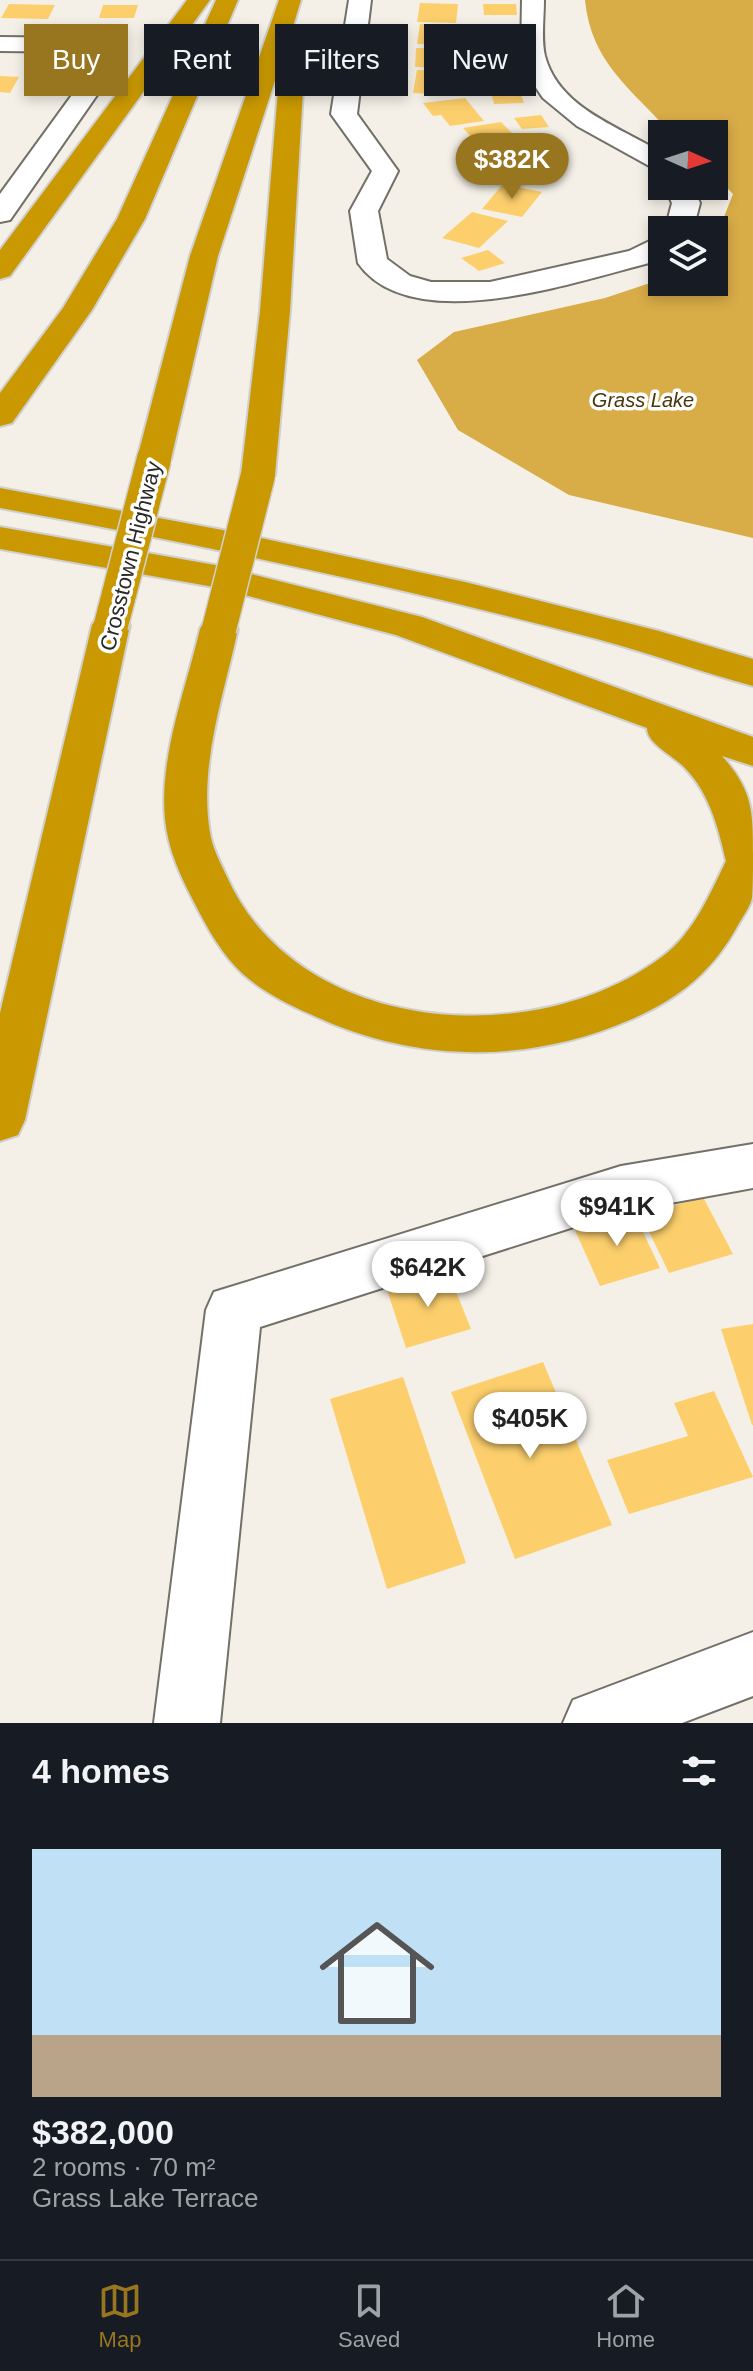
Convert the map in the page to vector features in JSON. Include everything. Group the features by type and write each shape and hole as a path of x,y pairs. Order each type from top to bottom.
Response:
{"highway":[{"path":"0,270 199,0"},
{"path":"0,416 77,310 131,219 227,0"},
{"name":"Crosstown Highway","path":"0,1120 111,625 204,256 290,0"},
{"path":"296,0 275,311 258,475 219,629 183,800 189,839 223,917 254,957 330,1005 377,1023 429,1032 477,1035 523,1033 609,1010 683,967 729,904 750,860 738,813 713,771 682,741 616,700"},
{"path":"0,498 385,575 569,619 753,673"},
{"path":"0,538 215,576 409,626 753,752"}],"street":[{"path":"360,0 350,52 344,114 385,171 364,211 373,263 402,283 442,293 485,292 639,257 648,252"},
{"path":"533,0 533,56 547,90 584,119 648,154"},
{"path":"0,44 89,45 107,53 108,62 0,214"},
{"path":"187,1723 234,1310 621,1189 753,1166"},
{"path":"596,1723 753,1664"}],"water":[{"name":"Grass Lake","path":"585,0 753,0 753,538 569,495 458,430 417,360 454,332 605,298 648,284 648,296 728,296 728,216 724,216 733,194 728,189 728,120 659,120 615,73 595,41"}],"building":[{"path":"420,3 458,4 456,23 417,22"},
{"path":"9,4 55,5 48,19 1,18"},
{"path":"483,4 516,4 517,15 484,15"},
{"path":"103,5 138,5 134,18 99,18"},
{"path":"420,24 424,24 424,44 417,44"},
{"path":"416,48 424,48 424,67 415,67"},
{"path":"417,70 424,70 424,94 413,93"},
{"path":"0,76 19,77 10,93 0,92"},
{"path":"492,96 521,96 524,103 494,104"},
{"path":"465,98 484,121 450,126 441,115 433,116 423,103"},
{"path":"541,115 549,127 522,129 514,118"},
{"path":"501,122 515,136 526,134 535,143 484,151 463,128"},
{"path":"538,152 544,180 495,181 492,163 497,163 495,153"},
{"path":"503,184 542,192 522,217 482,209"},
{"path":"472,212 508,221 479,248 442,238"},
{"path":"488,250 505,263 479,271 461,258"},
{"path":"703,1197 733,1254 669,1273 641,1215"},
{"path":"633,1211 660,1268 600,1286 574,1228"},
{"path":"447,1269 471,1329 406,1348 386,1287"},
{"path":"753,1324 753,1425 752,1425 721,1329"},
{"path":"543,1362 612,1525 515,1559 451,1392"},
{"path":"403,1377 466,1563 387,1589 330,1399"},
{"path":"714,1391 753,1477 629,1514 607,1460 688,1436 674,1403"}]}
